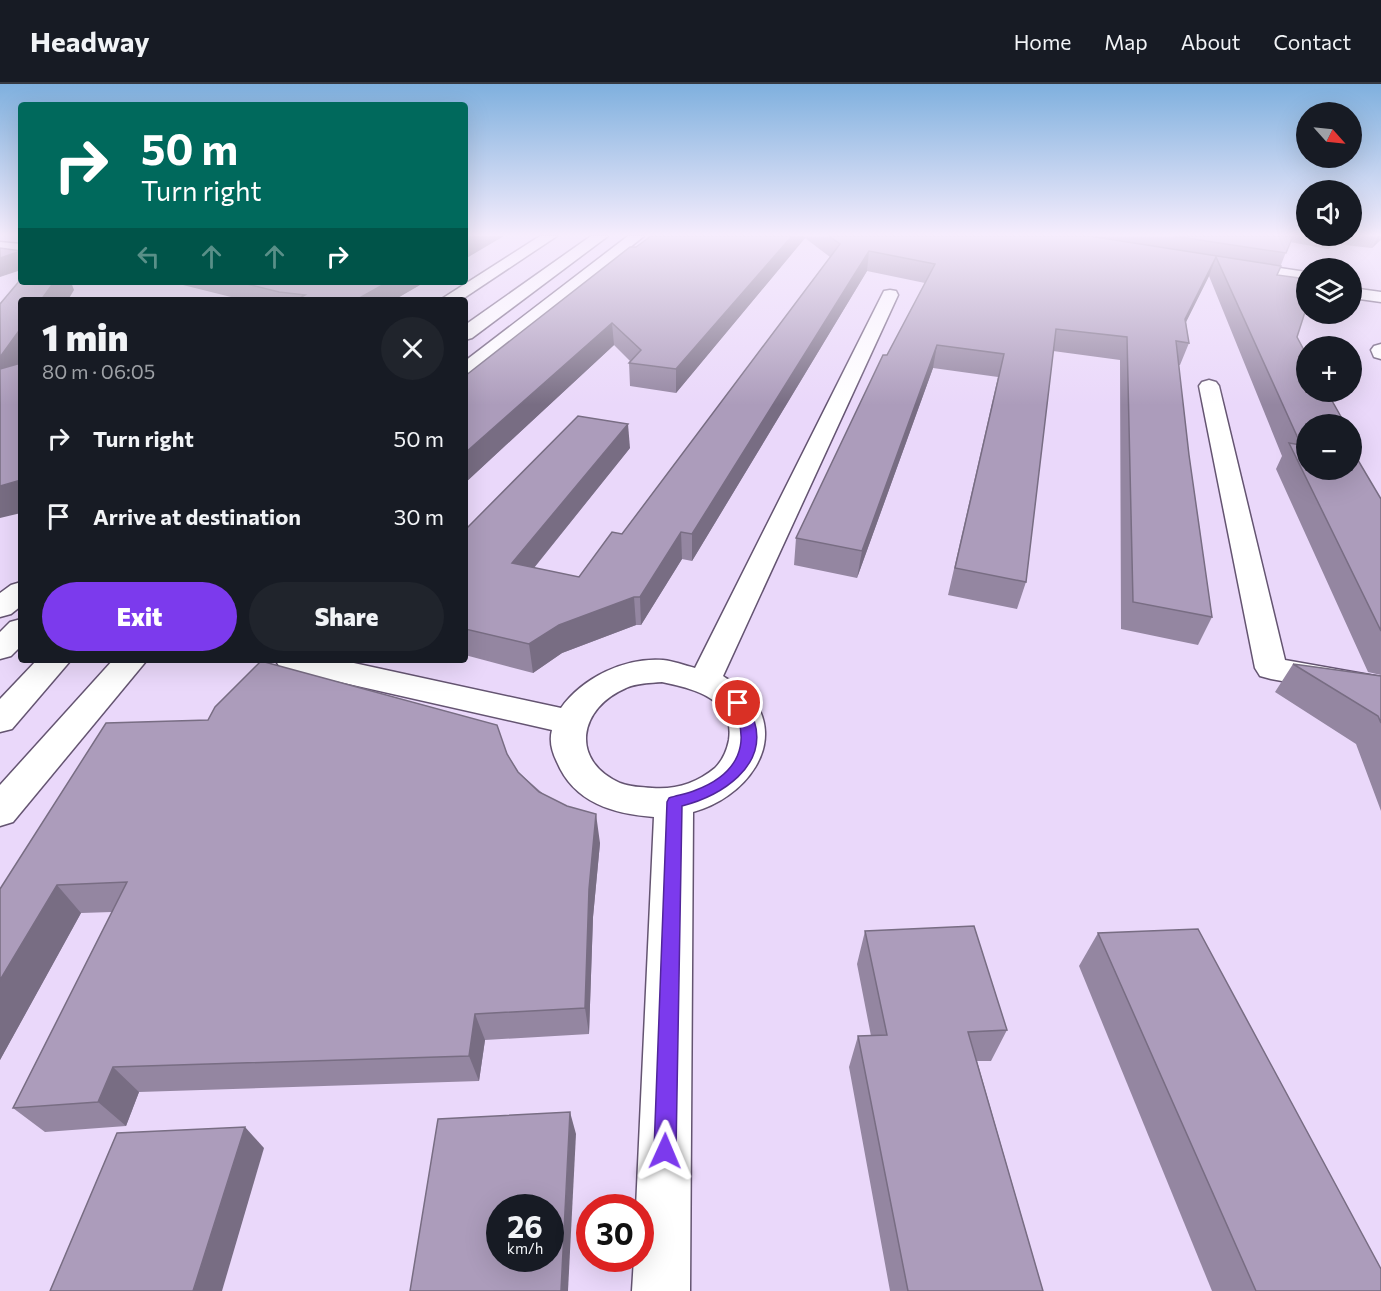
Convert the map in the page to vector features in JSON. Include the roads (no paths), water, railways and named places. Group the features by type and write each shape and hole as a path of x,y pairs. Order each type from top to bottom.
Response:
{"street":[{"path":"468,307 487,292"},
{"path":"468,332 523,292"},
{"path":"468,369 565,292"},
{"path":"1362,294 1381,297"},
{"path":"705,680 890,295"},
{"path":"1209,386 1271,668 1381,688"},
{"path":"0,609 18,594"},
{"path":"0,609 18,613"},
{"path":"0,649 18,632"},
{"path":"0,720 52,663"},
{"path":"0,812 128,663"},
{"path":"305,663 571,722"},
{"path":"662,671 684,673 705,680 724,690 738,703 747,719 750,736 746,754 736,771 720,785 699,796 674,802 649,804 624,800 602,791 585,778 573,763 567,746 568,729 574,713 601,687 620,678 662,671"},
{"path":"661,1291 674,802"}]}
